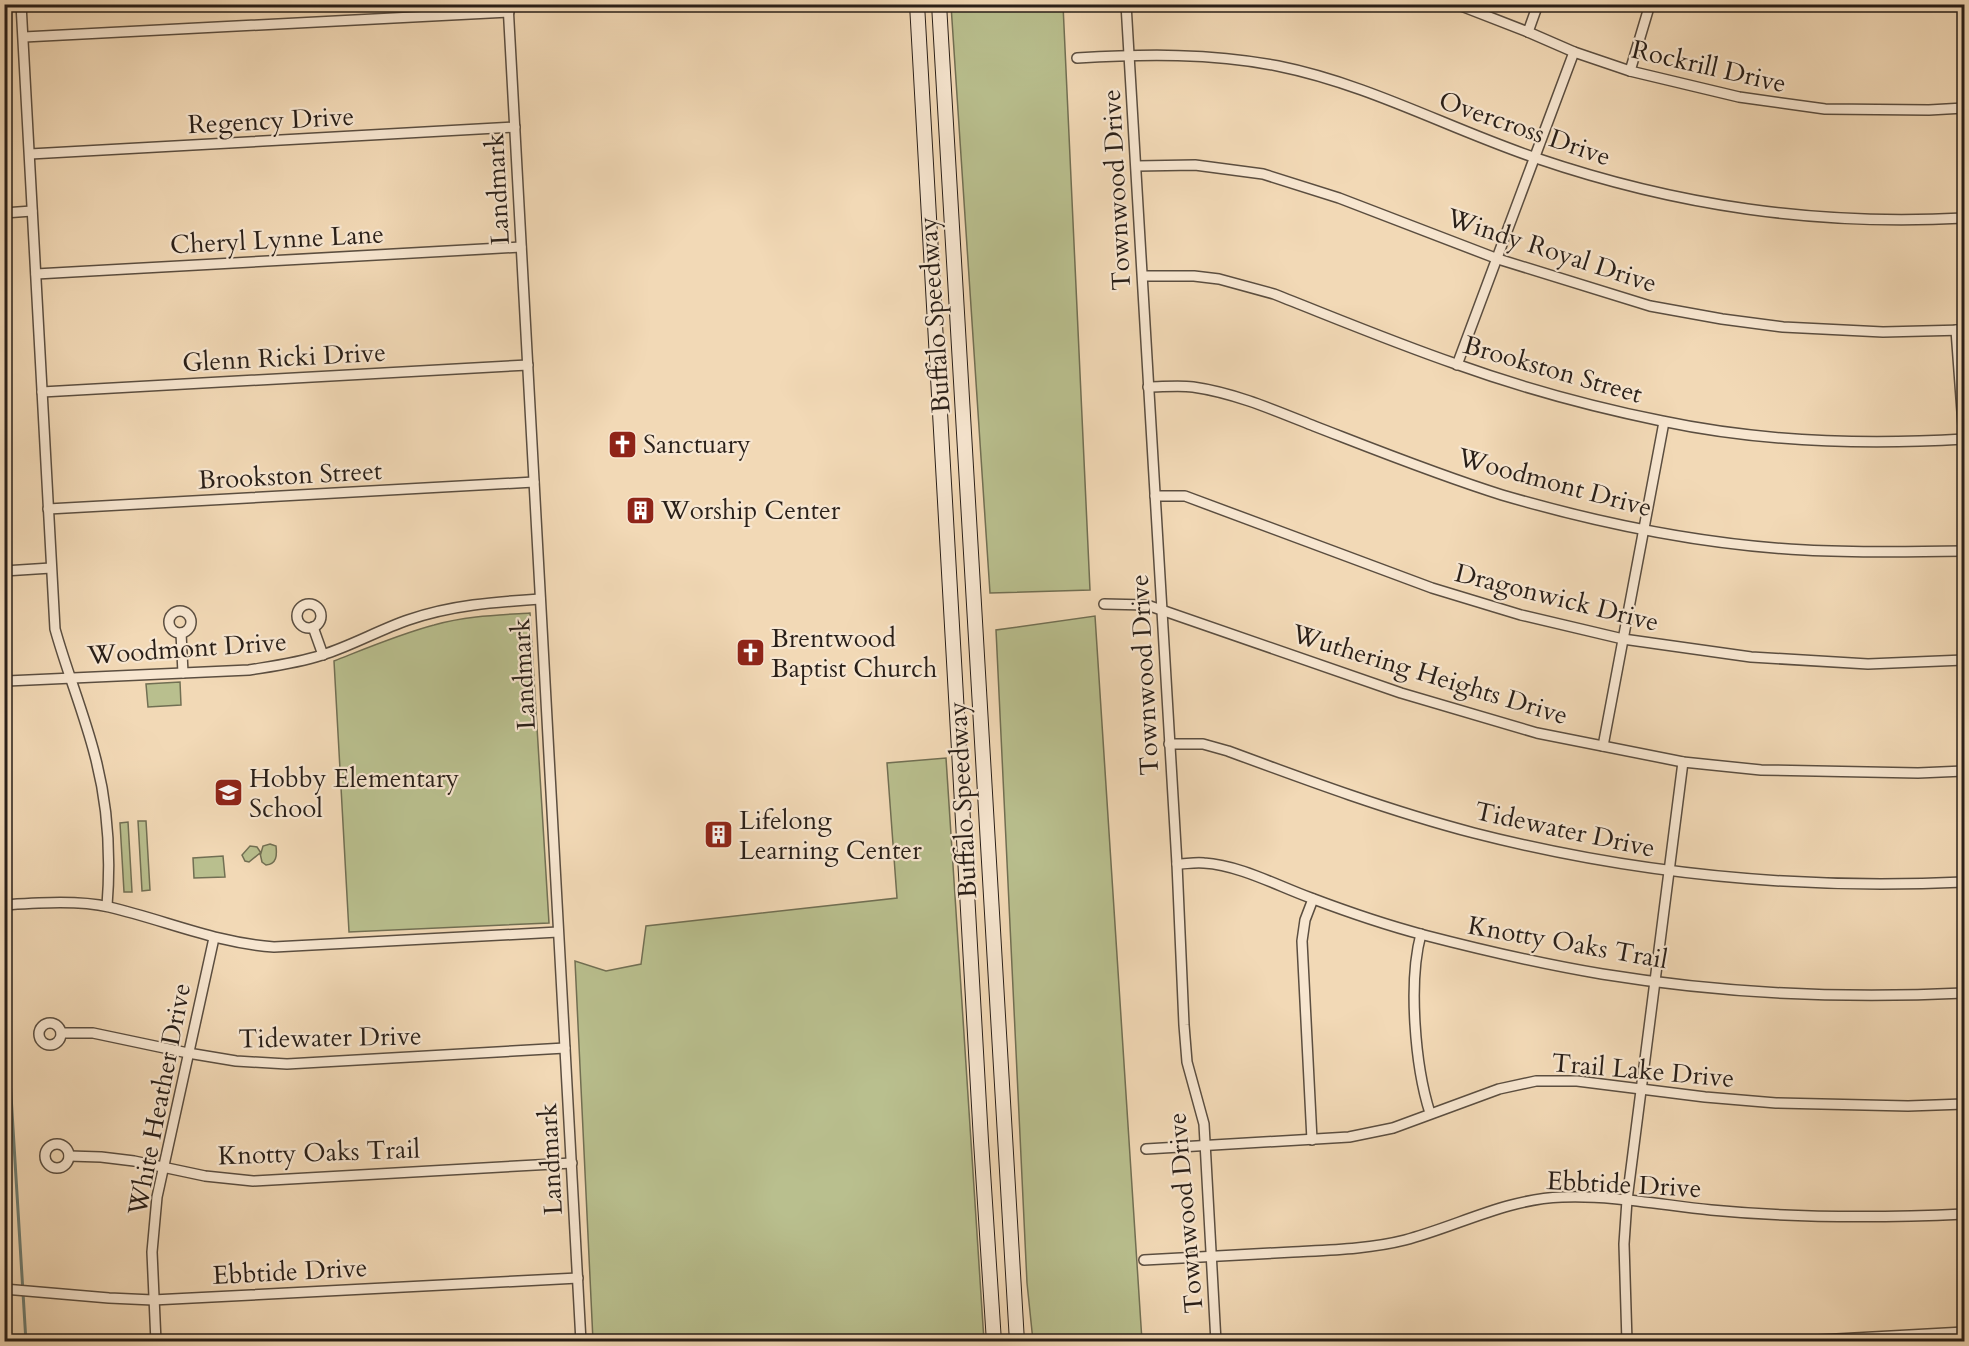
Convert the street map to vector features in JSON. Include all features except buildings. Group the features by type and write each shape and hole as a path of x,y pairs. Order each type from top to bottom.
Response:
{"main road":[{"name":"Buffalo Speedway","path":"916,4 994,1341"},
{"name":"Buffalo Speedway","path":"939,4 1017,1341"},
{"path":"923,118 946,118"},
{"path":"932,265 954,264"},
{"path":"940,410 964,409"},
{"path":"949,554 972,552"},
{"path":"957,700 980,699"},
{"path":"965,846 989,844"},
{"path":"973,990 996,989"},
{"path":"981,1141 1006,1139"},
{"path":"992,1322 1016,1320"}],"street":[{"path":"21,4 55,629 69,678 88,730 102,791 109,848 107,906"},
{"name":"Townwood Drive","path":"1126,4 1187,1062 1192,1086 1200,1106 1205,1146 1216,1341"},
{"name":"Rockrill Drive","path":"1456,4 1574,52 1630,71 1738,97 1787,105 1863,111 1965,108"},
{"path":"1528,32 1538,4"},
{"path":"1630,71 1650,4"},
{"path":"24,37 508,8"},
{"name":"Landmark","path":"508,8 581,1341"},
{"path":"1457,365 1574,52"},
{"name":"Overcross Drive","path":"1077,58 1130,55 1201,56 1279,66 1360,90 1536,158 1671,197 1740,210 1835,219 1965,218"},
{"name":"Regency Drive","path":"30,154 515,127"},
{"name":"Windy Royal Drive","path":"1137,166 1195,165 1263,174 1339,198 1498,259 1650,306 1783,327 1861,331 1960,330"},
{"path":"4,213 32,211"},
{"name":"Cheryl Lynne Lane","path":"36,274 521,247"},
{"name":"Brookston Street","path":"1143,276 1194,276 1244,285 1274,294 1457,365 1606,409 1664,422 1735,433 1813,441 1964,440"},
{"path":"1960,330 1964,440"},
{"name":"Glenn Ricki Drive","path":"42,392 528,365"},
{"name":"Woodmont Drive","path":"1148,387 1191,386 1237,396 1502,495 1581,516 1645,529 1710,541 1804,550 1888,553 1965,551"},
{"path":"1603,746 1664,422"},
{"name":"Brookston Street","path":"48,509 534,482"},
{"name":"Dragonwick Drive","path":"1155,496 1185,496 1432,588 1521,615 1623,639 1751,657 1868,664 1965,660"},
{"path":"4,571 51,568"},
{"name":"Woodmont Drive","path":"7,681 249,670 276,666 323,655 408,620 434,613 478,604 540,599"},
{"name":"Wuthering Heights Drive","path":"1104,604 1148,605 1401,693 1537,733 1683,762 1761,770 1816,772 1965,771"},
{"path":"313,627 323,655"},
{"path":"181,633 183,673"},
{"name":"Tidewater Drive","path":"1169,744 1203,744 1228,751 1319,784 1472,833 1546,850 1670,871 1734,879 1828,884 1905,885 1965,882"},
{"path":"1627,1341 1624,1244 1628,1200 1683,762"},
{"name":"Knotty Oaks Trail","path":"1177,864 1203,862 1227,866 1313,899 1422,934 1553,965 1656,981 1830,995 1920,996 1965,993"},
{"path":"1312,1140 1302,941 1305,920 1313,899"},
{"path":"9,904 49,902 107,906 214,938 255,945 290,947 558,932"},
{"path":"1422,934 1415,964 1416,1019 1419,1067 1430,1113"},
{"name":"White Heather Drive","path":"156,1341 153,1241 157,1197 214,938"},
{"name":"Tidewater Drive","path":"61,1033 93,1033 236,1061 287,1064 566,1048"},
{"name":"Trail Lake Drive","path":"1146,1149 1349,1137 1393,1128 1500,1089 1536,1081 1577,1081 1705,1097 1776,1103 1897,1106 1965,1104"},
{"name":"Knotty Oaks Trail","path":"69,1156 101,1157 205,1176 253,1181 572,1163"},
{"name":"Ebbtide Drive","path":"1144,1260 1341,1250 1405,1240 1490,1210 1533,1200 1562,1197 1628,1200 1712,1210 1773,1214 1905,1217 1965,1215"},
{"name":"Ebbtide Drive","path":"9,1289 153,1300 578,1278"},
{"path":"1782,1341 1965,1332"}],"green space":[{"path":"951,5 1063,5 1090,590 990,593"},
{"path":"530,613 549,923 349,932 334,661 396,637 446,622 482,616"},
{"path":"1095,616 1142,1341 1033,1341 1027,1283 996,630"},
{"path":"180,682 181,705 148,707 146,684"},
{"path":"946,758 984,1341 593,1341 575,961 606,971 641,964 646,926 897,898 887,763"},
{"path":"138,821 146,821 150,890 142,891"},
{"path":"128,822 132,892 124,892 120,823"},
{"path":"270,844 276,846 276,856 272,863 266,865 262,862 260,853 249,862 245,861 242,855 250,846 257,847 261,853 263,846"},
{"path":"223,856 225,877 194,878 193,858"}],"waterway":[{"path":"4,980 26,1342"}],"place":[{"name":"Sanctuary","path":"622,444"},
{"name":"Worship Center","path":"640,510"},
{"name":"Brentwood Baptist Church","path":"750,653"},
{"name":"Hobby Elementary School","path":"228,793"},
{"name":"Lifelong Learning Center","path":"718,835"}]}
